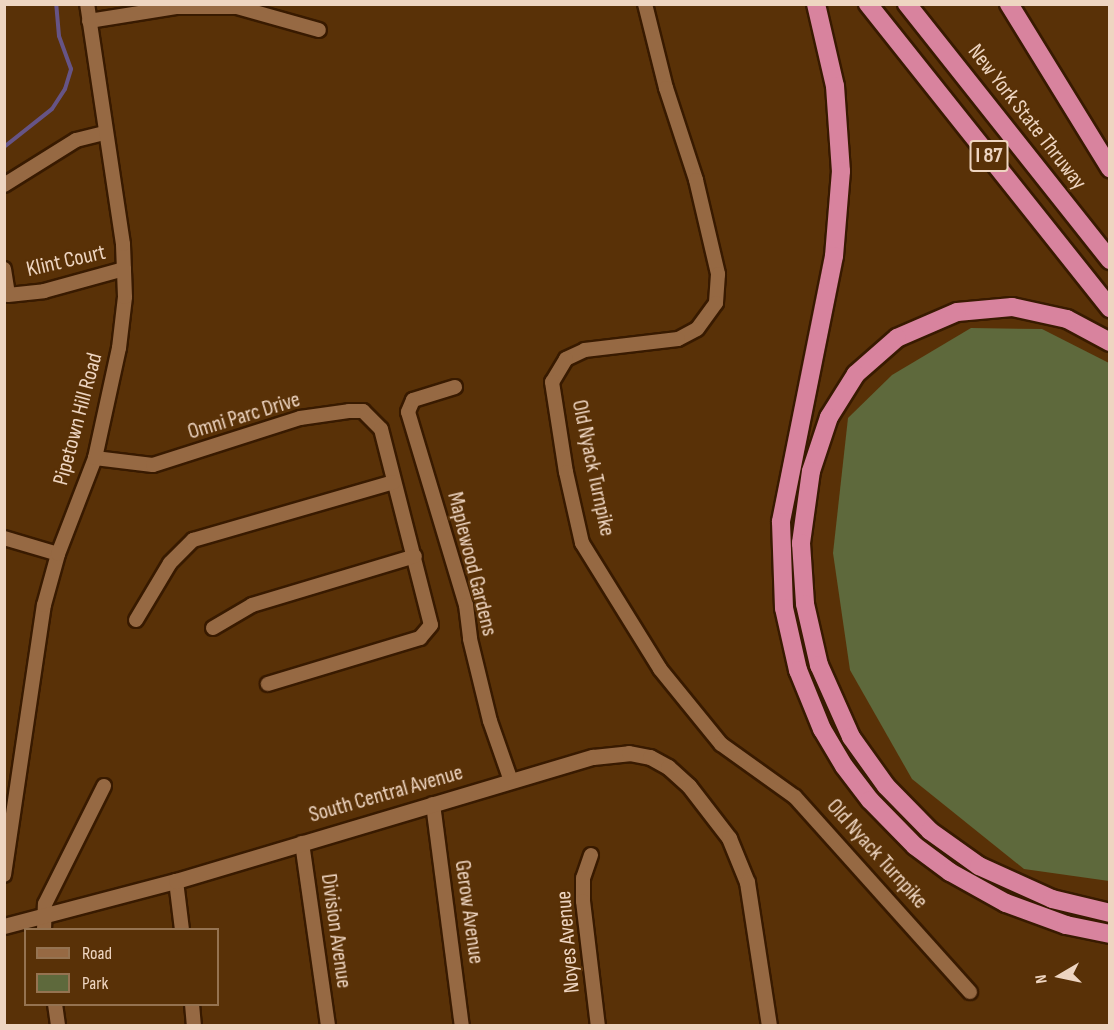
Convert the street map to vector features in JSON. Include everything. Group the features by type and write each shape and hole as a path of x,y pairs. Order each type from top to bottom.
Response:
{"highway":[{"path":"816,4 835,86 841,171 834,256 781,522 781,586 798,670 822,729 844,766 870,800 915,846 950,872 1006,903 1066,925 1110,933"},
{"name":"I 87","path":"868,4 1110,308"},
{"name":"New York State Thruway","path":"907,4 1110,260"},
{"path":"1009,4 1110,168"},
{"path":"1110,342 1084,326 1051,313 992,307 942,316 890,343 846,387 822,433 806,496 801,563 808,624 825,684 851,737 886,786 930,831 979,866 1052,899 1110,913"}],"street":[{"name":"Pipetown Hill Road","path":"4,875 36,642 58,554 94,458 119,348 124,269 87,4"},
{"name":"Old Nyack Turnpike","path":"645,4 666,88 681,128 718,274 716,303 697,329 678,339 585,350 566,359 552,382 566,472 582,543 660,669 721,744 795,797 970,992"},
{"path":"89,21 176,7 237,7 319,30"},
{"path":"4,185 76,140 104,134"},
{"name":"Klint Court","path":"4,269 8,295 44,291 124,269"},
{"name":"Maplewood Gardens","path":"455,387 414,400 408,412 466,605 488,710 511,781"},
{"name":"Omni Parc Drive","path":"94,458 153,465 300,418 363,411 381,429 431,619 420,638 268,684"},
{"path":"136,620 170,562 193,540 394,482"},
{"path":"4,538 58,554"},
{"path":"213,628 252,605 415,556"},
{"name":"South Central Avenue","path":"4,926 43,923 302,843 611,753 650,757 688,786 729,838 740,858 769,1026"},
{"path":"43,923 104,786"},
{"name":"Gerow Avenue","path":"433,804 462,1026"},
{"name":"Division Avenue","path":"302,843 328,1026"},
{"name":"Noyes Avenue","path":"591,855 583,878 583,901 598,1026"},
{"path":"176,881 182,928"},
{"path":"55,1006 58,1026"},
{"path":"192,1006 194,1026"}],"green space":[{"path":"971,328 1042,329 1109,363 1109,881 1024,869 912,779 850,670 833,553 848,418 892,375"}],"waterway":[{"path":"4,147 52,109 65,89 71,69 59,36 56,4"}]}
